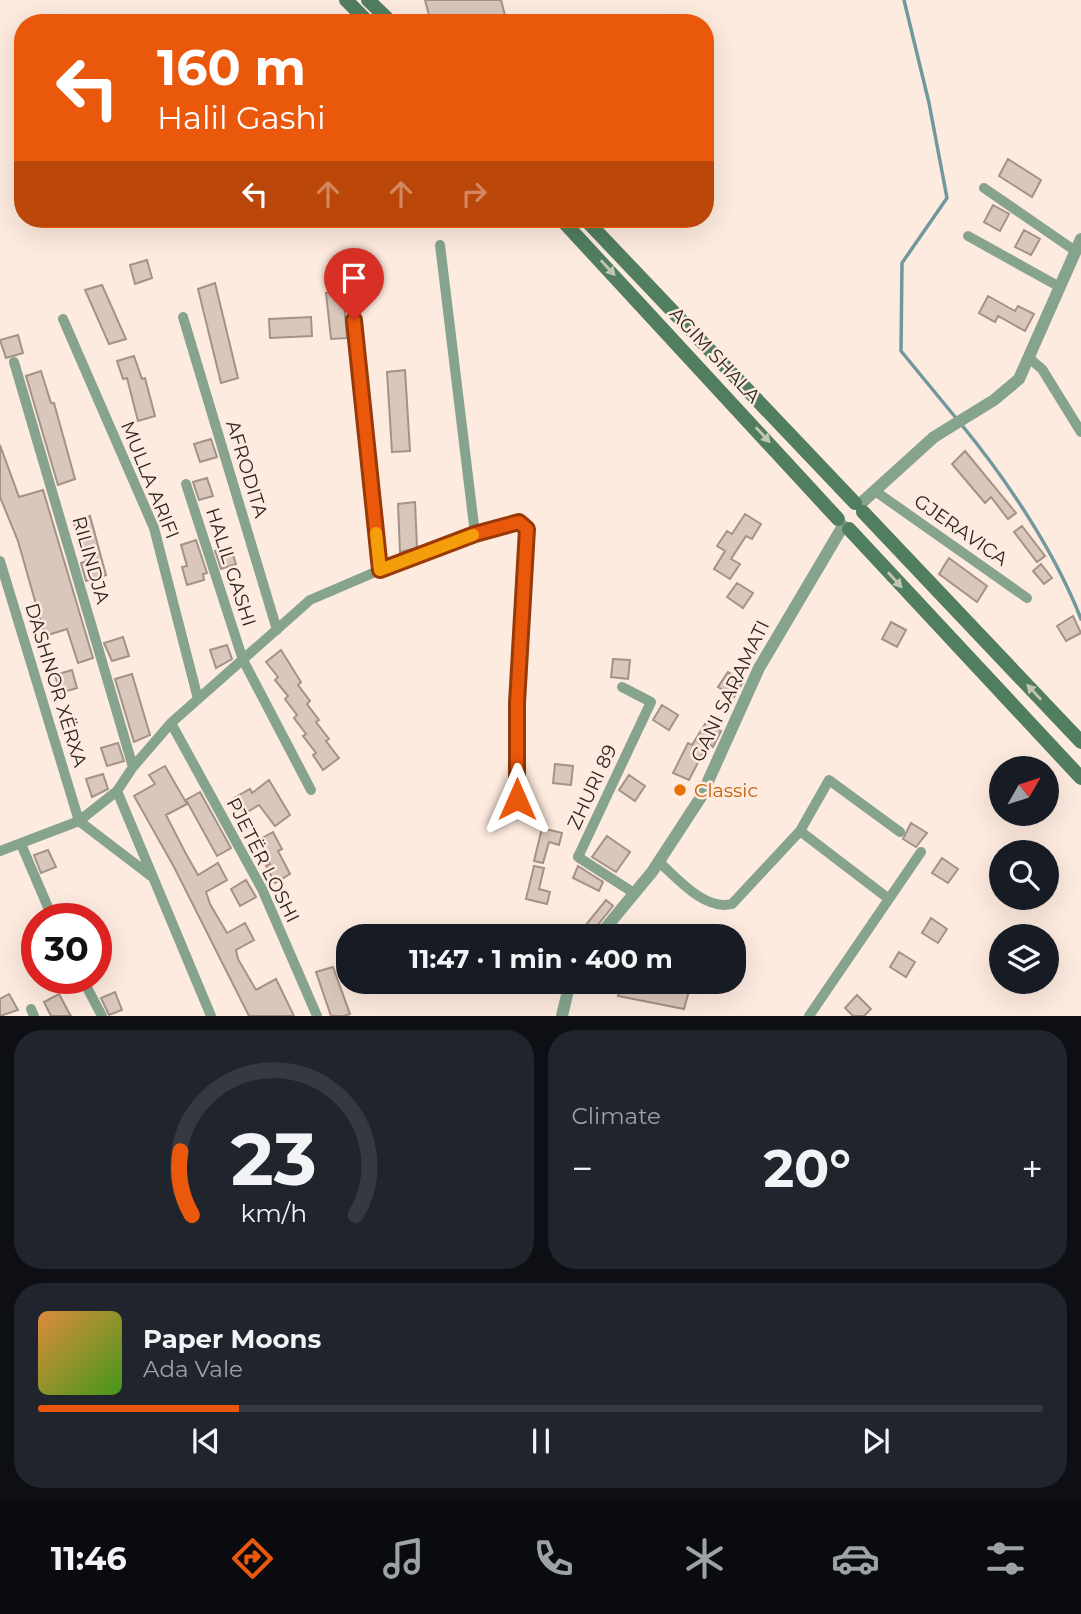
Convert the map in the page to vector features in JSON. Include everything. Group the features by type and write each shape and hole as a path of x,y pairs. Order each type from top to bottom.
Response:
{"main road":[{"path":"346,0 360,14"},
{"path":"368,0 383,14"},
{"name":"AGIM SHALA","path":"569,228 1081,778"},
{"name":"AGIM SHALA","path":"594,228 1081,742"},
{"path":"842,505 859,507 861,524 843,525 842,505"}],"street":[{"path":"859,507 924,445 1019,379 1078,244 984,188"},
{"path":"968,236 1058,286"},
{"path":"440,245 456,396 475,534"},
{"path":"353,298 355,341 380,570"},
{"name":"AFRODITA","path":"183,317 277,630"},
{"name":"MULLA ARIFI","path":"63,319 154,528 198,699"},
{"path":"1029,358 1042,369 1081,432"},
{"name":"RILINDJA","path":"14,362 133,767"},
{"name":"HALIL GASHI","path":"186,484 243,660 311,790"},
{"name":"GJERAVICA","path":"874,491 1027,598"},
{"name":"HALIL GASHI","path":"0,851 79,821 117,791 133,767 172,723 310,600 475,534 519,522 527,529 517,703 517,799"},
{"name":"GANI SARAMATI","path":"609,924 659,862 701,797 759,668 843,525"},
{"name":"DASHNOR XËRXA","path":"0,561 79,821"},
{"name":"ZHURI 89","path":"622,687 651,702 578,857 634,892"},
{"name":"PJETËR LOSHI","path":"172,723 262,890 317,1016"},
{"path":"659,862 707,902 722,906 732,904 800,831 829,780 900,832"},
{"path":"117,791 209,1011"},
{"path":"79,821 151,877"},
{"path":"800,831 888,899"},
{"path":"21,845 46,903"},
{"path":"809,1016 921,852"},
{"path":"90,994 102,1016"},
{"path":"562,1016 567,994"}],"building":[{"path":"425,0 501,0 505,14 429,14"},
{"path":"1008,159 1041,180 1032,197 999,176"},
{"path":"993,205 1009,214 1000,231 984,222"},
{"path":"1024,230 1040,239 1031,255 1015,247"},
{"path":"147,260 152,278 135,284 130,265"},
{"path":"215,283 238,378 221,383 198,289"},
{"path":"102,285 126,339 109,344 85,290"},
{"path":"343,291 347,338 331,339 326,293"},
{"path":"988,296 1015,311 1018,306 1034,314 1025,331 998,316 995,322 979,313"},
{"path":"311,317 312,336 270,338 269,319"},
{"path":"18,335 23,353 6,358 0,340"},
{"path":"134,356 142,379 145,378 155,416 138,421 127,378 123,379 117,361"},
{"path":"405,370 410,451 392,452 387,372"},
{"path":"41,371 51,403 54,403 75,479 58,485 26,376"},
{"path":"211,439 217,457 200,462 194,444"},
{"path":"0,445 19,497 43,490 93,658 78,663 67,629 45,636 18,541 0,497"},
{"path":"965,451 1016,513 1008,519 991,497 985,503 952,464"},
{"path":"207,478 213,496 199,500 193,482"},
{"path":"415,502 417,548 400,552 398,504"},
{"path":"745,514 761,524 752,539 746,536 731,559 740,564 730,579 714,569 725,551 717,546 727,531 732,534"},
{"path":"90,516 106,575 86,581 81,563 87,561 73,521"},
{"path":"1022,526 1045,556 1037,562 1014,532"},
{"path":"196,540 207,573 203,574 204,580 187,585 182,567 187,566 181,545"},
{"path":"230,546 236,564 221,569 215,551"},
{"path":"949,558 987,586 977,602 939,574"},
{"path":"1041,564 1052,578 1044,584 1033,571"},
{"path":"737,583 753,593 743,608 727,597"},
{"path":"1073,616 1081,633 1066,641 1057,626"},
{"path":"891,622 906,630 897,647 882,639"},
{"path":"123,637 129,656 112,661 104,643"},
{"path":"227,645 232,659 216,668 210,650"},
{"path":"281,650 301,682 298,685 310,701 307,704 319,720 316,722 329,739 326,741 339,758 323,770 313,755 316,753 303,736 306,734 294,718 297,715 285,699 288,696 275,680 278,677 266,662"},
{"path":"613,659 630,660 628,679 611,677"},
{"path":"72,670 77,688 60,693 55,675"},
{"path":"728,672 743,682 734,697 718,687"},
{"path":"132,674 150,735 134,742 115,679"},
{"path":"662,705 678,715 669,730 653,720"},
{"path":"707,721 721,731 713,747 708,743 689,780 673,773 688,743 692,745"},
{"path":"118,743 124,761 107,766 101,748"},
{"path":"555,764 573,766 571,785 553,783"},
{"path":"165,766 187,804 166,815 185,852 198,875 218,863 227,880 206,892 210,904 227,933 245,923 254,940 236,950 238,959 256,990 276,979 294,1016 249,1016 174,867 134,796 155,784 149,775"},
{"path":"103,774 108,789 92,797 86,779"},
{"path":"629,775 645,786 635,801 619,790"},
{"path":"269,780 290,815 275,826 259,805 244,814 234,798 250,789 252,793"},
{"path":"200,792 231,848 217,856 186,800"},
{"path":"911,823 927,833 916,847 903,839"},
{"path":"542,828 562,833 559,845 549,842 543,863 534,861"},
{"path":"273,832 282,849 278,851 290,874 275,883 266,866 270,864 257,841"},
{"path":"607,836 630,852 616,872 592,857"},
{"path":"48,850 56,867 41,873 34,855"},
{"path":"942,858 958,869 948,883 932,873"},
{"path":"534,866 544,868 539,889 550,892 547,904 526,899"},
{"path":"578,866 603,882 599,891 573,878"},
{"path":"246,880 256,897 240,906 231,889"},
{"path":"606,900 613,906 599,924 587,924"},
{"path":"931,918 947,929 938,943 922,933"},
{"path":"899,952 915,962 906,977 890,967"},
{"path":"333,967 336,994 343,994 350,1014 331,1016 316,972"},
{"path":"115,992 122,1010 109,1015 101,998"},
{"path":"9,994 18,1010 0,1016 0,999"},
{"path":"59,994 71,1016 51,1016 44,1002"},
{"path":"619,994 688,994 684,1009"},
{"path":"857,995 871,1009 864,1016 853,1016 845,1008"}],"waterway":[{"path":"904,0 929,103 947,198 902,263 901,351 956,418"},
{"path":"961,424 1028,517 1058,568 1081,619"}],"slow traffic":[{"path":"376,533 380,570 473,535"}],"place":[{"name":"Classic","path":"680,790"}],"route":[{"path":"354,320 380,570 475,534 519,522 527,529 517,703 517,799"}]}
